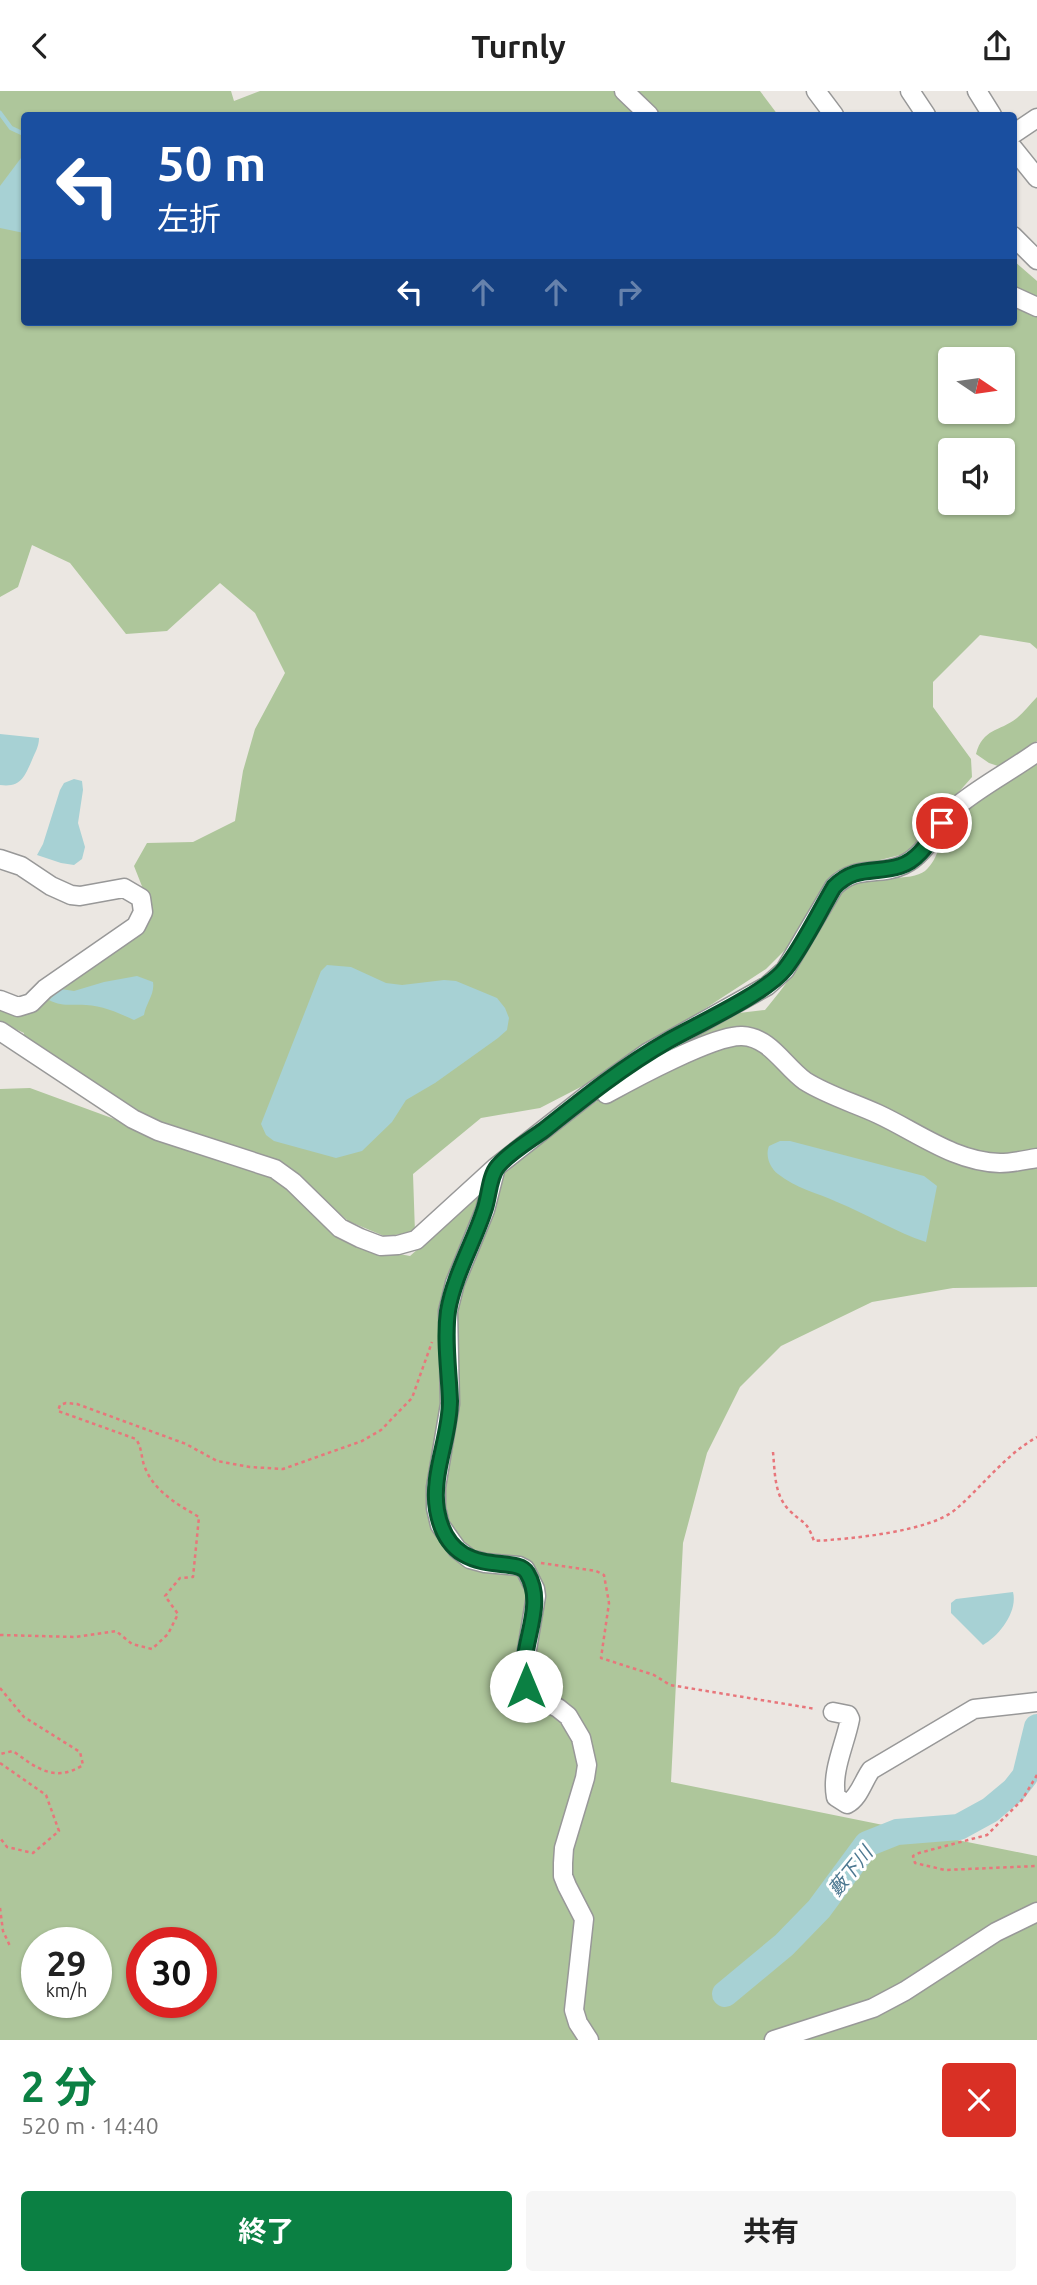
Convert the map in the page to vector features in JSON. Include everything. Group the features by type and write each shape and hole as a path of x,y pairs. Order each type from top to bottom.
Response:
{"street":[{"path":"624,91 646,112"},
{"path":"816,91 832,112"},
{"path":"910,91 924,112"},
{"path":"977,91 990,112"},
{"path":"1017,131 1037,118"},
{"path":"1017,153 1037,178"},
{"path":"1017,240 1037,260"},
{"path":"1017,298 1037,307"},
{"path":"0,1031 133,1119 158,1131 275,1169 293,1182 340,1228 381,1245 398,1245 416,1240 496,1167 589,1094 647,1053 767,986 785,970 834,887 843,877 902,866 920,853 942,823 961,804 1037,752"},
{"path":"0,859 21,866 51,886 71,895 80,896 124,888 141,898 143,912 136,926 44,989 31,1003 18,1007 0,1000"},
{"path":"589,1094 605,1094 638,1076 721,1039 739,1035 754,1037 766,1043 806,1080 879,1114 938,1146 991,1163 1037,1158"},
{"path":"496,1167 485,1210 456,1283 448,1311 450,1404 436,1487 436,1508 440,1525 449,1539 470,1559 525,1569 536,1596 523,1673 526,1686 533,1696 568,1716 580,1738 587,1766 567,1837 563,1876 584,1919 574,2010 578,2023 589,2040"},
{"path":"833,1712 848,1715 850,1719 837,1766 834,1789 836,1797 847,1804 854,1800 871,1770 974,1709 1037,1702"},
{"path":"774,2040 873,2008 905,1991 996,1932 1037,1912"}],"path":[{"path":"0,1635 75,1637 116,1631 132,1644 152,1649 168,1634 178,1614 164,1596 180,1578 193,1577 199,1517 164,1496 144,1465 141,1446 136,1439 58,1411 60,1405 66,1402 77,1404 186,1444 217,1461 283,1469 362,1441 381,1430 412,1398 433,1339"},
{"path":"773,1452 779,1497 789,1511 808,1525 814,1541 847,1539 913,1527 947,1515 984,1480 1037,1437"},
{"path":"519,1566 537,1562 596,1571 604,1575 609,1603 601,1658 654,1675 670,1685 695,1691 833,1712"},
{"path":"0,1688 24,1717 80,1752 83,1765 71,1773 40,1770 13,1751 0,1754"},
{"path":"0,1763 46,1795 59,1831 33,1853 7,1847 0,1838"},
{"path":"1037,1775 1022,1800 987,1835 913,1856 915,1863 945,1870 1037,1866"},
{"path":"0,1908 3,1931 10,1946"}],"green space":[{"path":"0,91 231,91 234,101 260,91 760,91 776,112 21,112 21,326 1017,326 1017,264 1037,281 1037,649 1030,643 980,635 933,682 933,707 971,759 972,777 937,817 919,846 900,855 844,869 795,940 766,969 600,1077 540,1108 481,1118 413,1174 415,1233 384,1236 348,1221 285,1165 148,1119 23,1039 24,1033 0,1022 0,1006 23,1013 149,904 134,866 147,843 193,842 235,821 243,771 255,729 285,673 255,613 220,583 167,631 126,634 70,563 32,545 18,587 0,597"},
{"path":"1037,697 1037,741 1001,767 976,754 987,735 1017,718"},
{"path":"1037,761 1037,1287 953,1288 872,1302 781,1346 740,1387 707,1453 683,1543 671,1782 1037,1856 1037,2040 0,2040 0,1089 30,1088 275,1178 330,1230 357,1246 410,1256 503,1174 575,1117 654,1060 739,1013 765,1010 794,972 828,909 845,888 860,881 910,876 925,871 934,860 951,824 980,799"}],"water":[{"path":"21,158 21,232 0,228 0,186"},
{"path":"0,734 39,738 38,747 27,771 18,783 13,785 0,785"},
{"path":"74,779 82,781 78,823 85,847 82,859 74,865 37,855 60,790 64,783"},
{"path":"327,965 351,967 386,983 402,985 456,981 497,998 509,1018 507,1030 498,1038 435,1083 406,1100 392,1122 362,1151 336,1158 274,1141 266,1135 261,1124 321,971"},
{"path":"137,976 153,982 153,986 144,1015 134,1020 99,1007 49,1000 61,989 74,991"},
{"path":"780,1141 790,1141 924,1176 937,1186 926,1242 785,1179 773,1169 768,1158 769,1146"},
{"path":"1013,1592 1013,1607 1006,1623 983,1645 951,1613 951,1603 956,1599"}],"waterway":[{"path":"0,113 11,128 21,133"},
{"name":"藪下川","path":"725,1994 784,1945 819,1909 867,1844 897,1832 959,1827 990,1810 1014,1790 1025,1776 1037,1727"}],"route":[{"path":"526,1686 523,1673 536,1596 528,1574 519,1566 470,1559 449,1539 440,1525 436,1508 436,1487 450,1404 448,1311 456,1283 485,1210 496,1167 589,1094 647,1053 767,986 785,970 834,887 843,877 902,866 920,853 942,823"}]}
